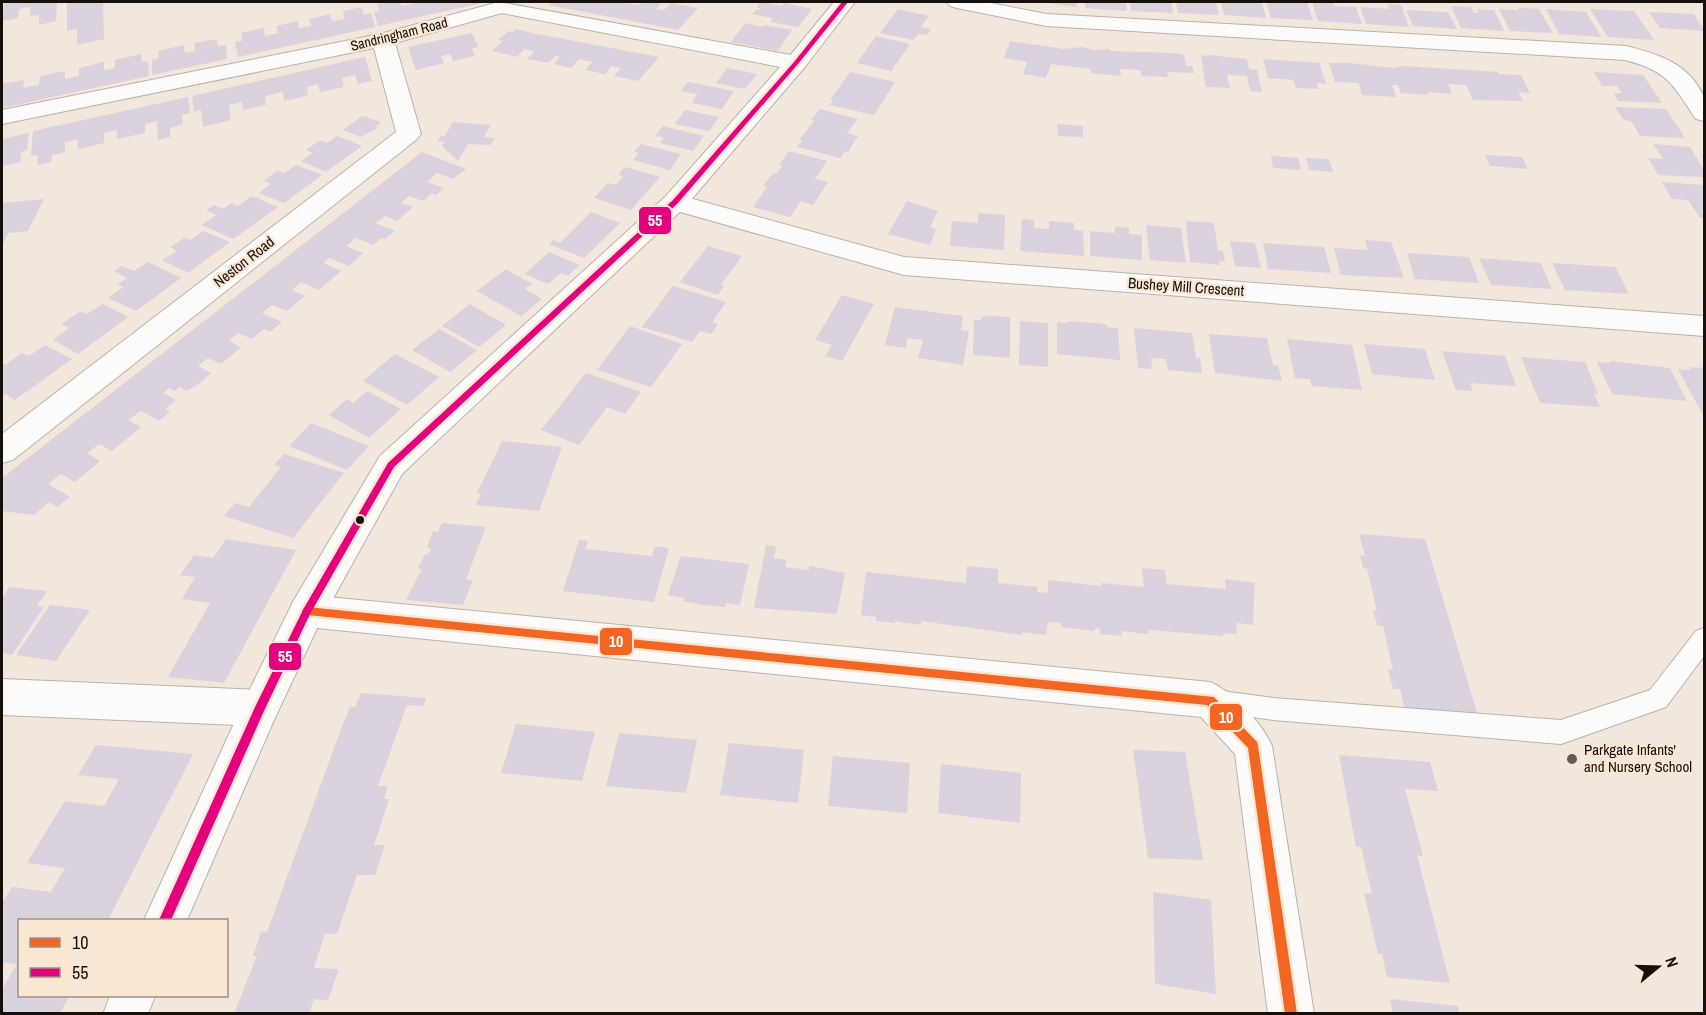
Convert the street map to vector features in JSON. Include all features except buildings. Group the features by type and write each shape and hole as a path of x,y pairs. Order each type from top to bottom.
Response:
{"street":[{"path":"166,919 260,708 307,611 391,465 675,202 796,63 845,2"},
{"path":"957,2 1046,20 1626,53 1659,62 1678,77 1704,114"},
{"name":"Sandringham Road","path":"2,117 383,40 502,7 796,63"},
{"name":"Neston Road","path":"2,451 410,134 383,40"},
{"name":"Bushey Mill Crescent","path":"675,202 904,266 1704,326"},
{"path":"307,611 1210,700 1253,746 1291,1014"},
{"path":"2,698 260,708"},
{"path":"125,1014 133,997"}],"lane":[{"path":"1210,700 1273,709 1561,732 1658,699 1704,638"}],"transit line":[{"name":"55","path":"165,919 260,708 307,611 391,465 675,202 796,63 845,2"},
{"name":"10","path":"307,611 1210,700 1253,746 1291,1014"}],"place":[{"name":"Parkgate Infants' and Nursery School","path":"1572,759"}]}
